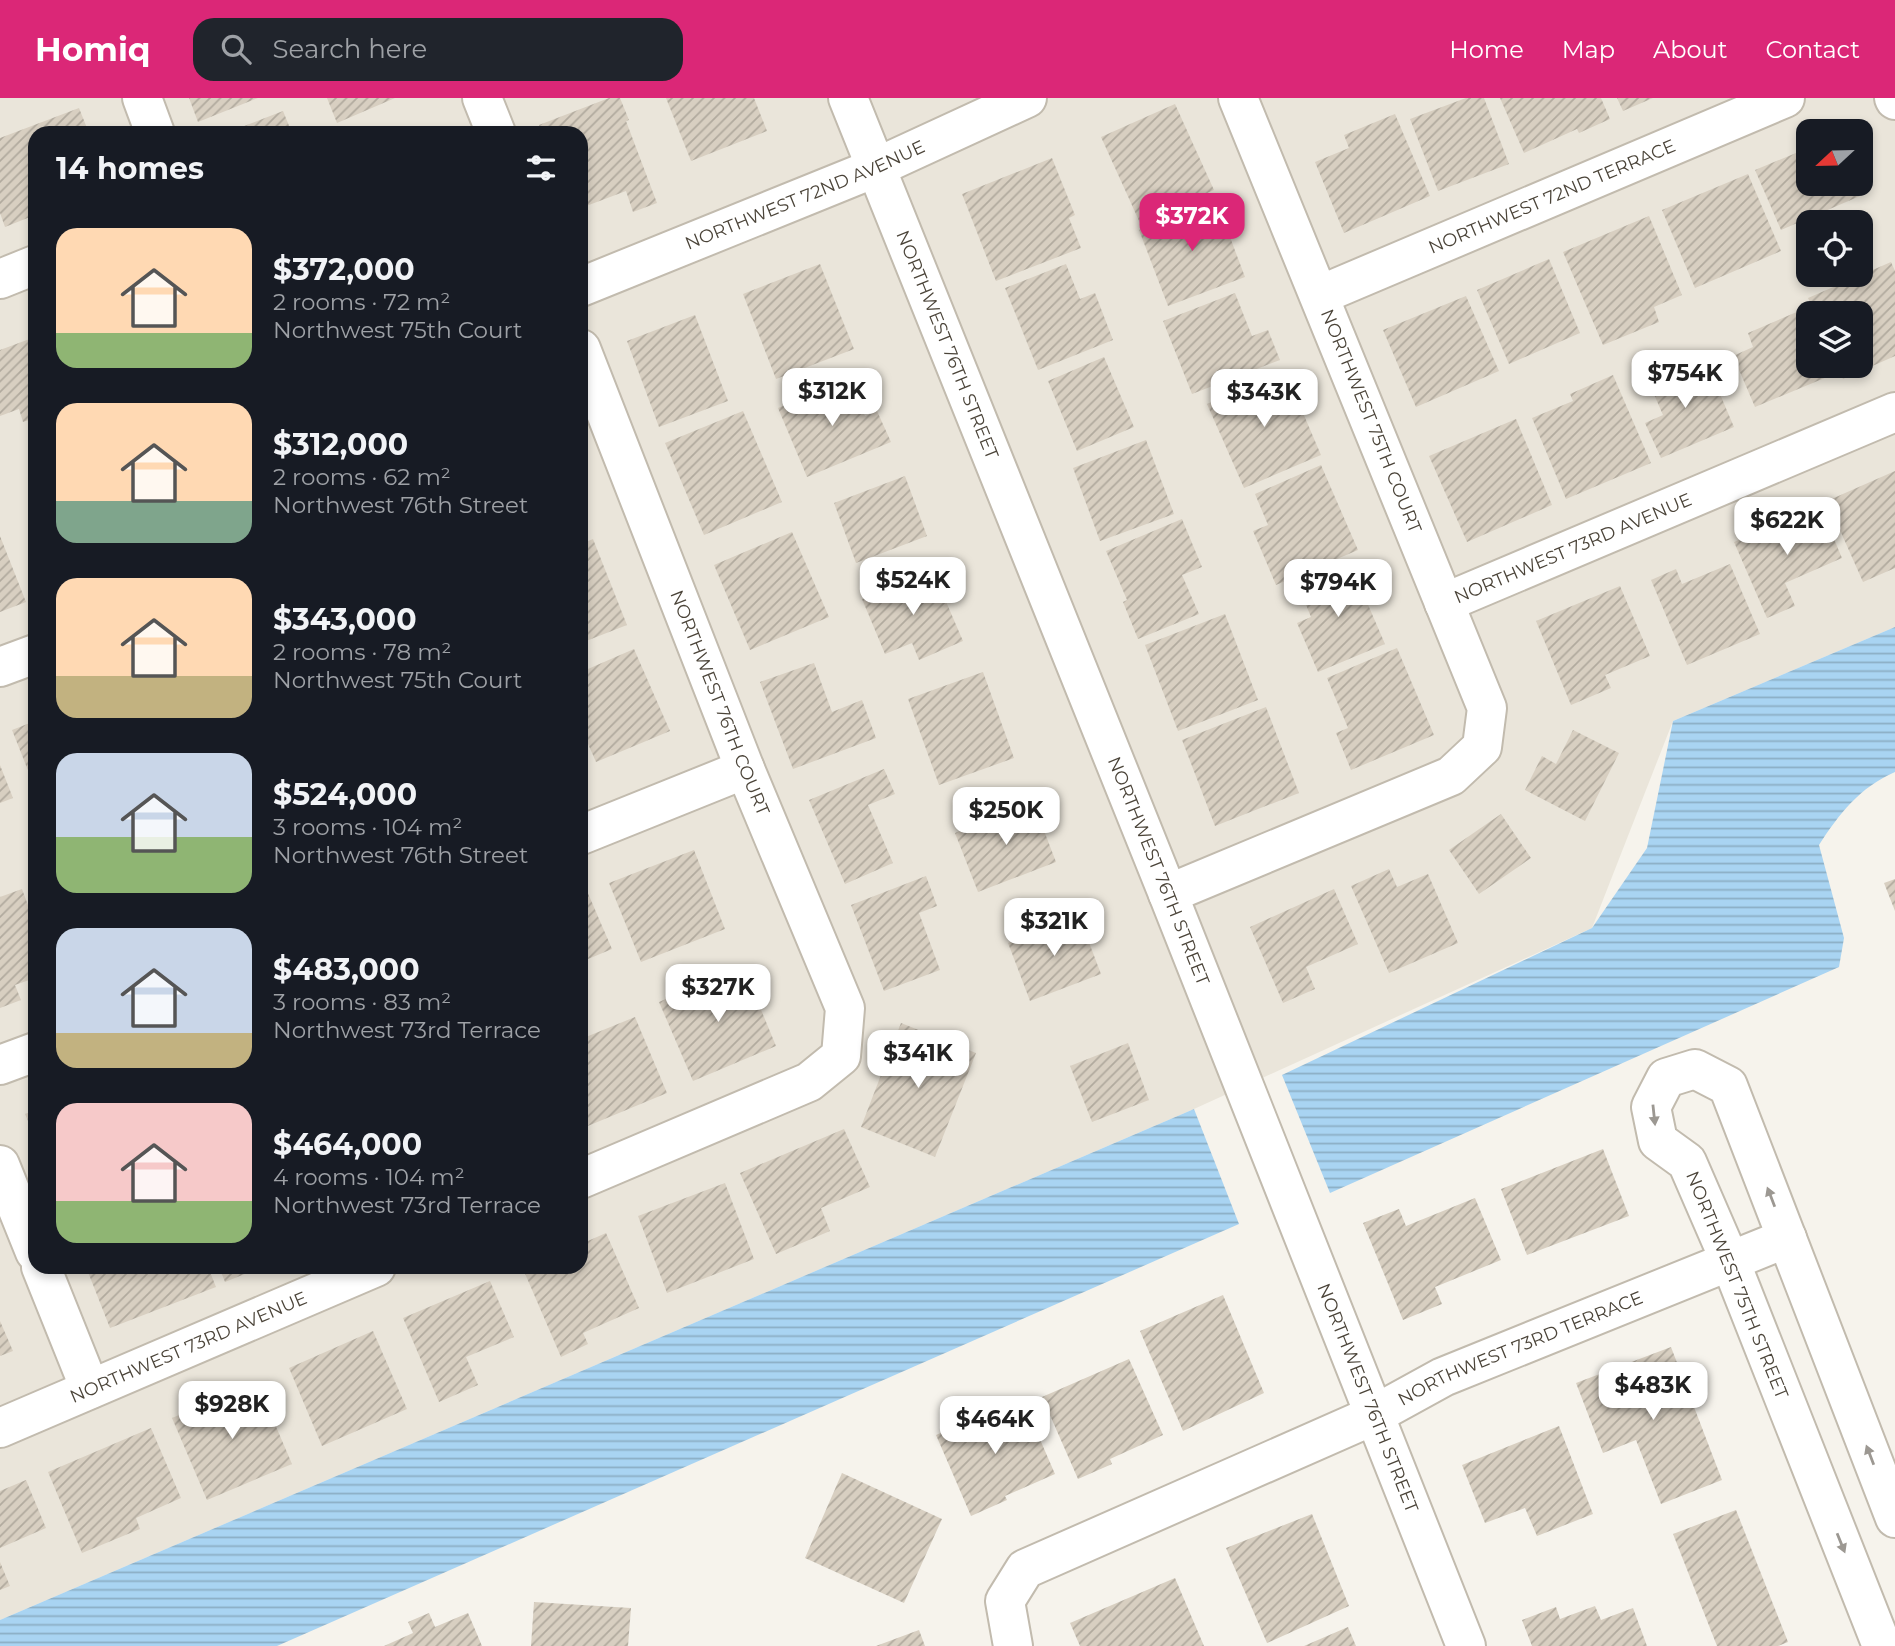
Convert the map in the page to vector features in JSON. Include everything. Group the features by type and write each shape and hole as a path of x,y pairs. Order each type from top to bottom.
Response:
{"street":[{"path":"142,98 152,126"},
{"path":"482,98 493,126"},
{"name":"NORTHWEST 76TH STREET","path":"848,98 1168,894 1465,1646"},
{"name":"NORTHWEST 72ND AVENUE","path":"588,284 875,168 1027,98"},
{"name":"NORTHWEST 75TH COURT","path":"1168,894 1451,776 1482,747 1487,708 1238,98"},
{"name":"NORTHWEST 72ND TERRACE","path":"1320,295 1785,98"},
{"path":"0,279 28,268"},
{"name":"NORTHWEST 76TH COURT","path":"588,367 745,769 845,1008 841,1056 809,1082 588,1176"},
{"name":"NORTHWEST 73RD AVENUE","path":"1444,603 1895,412"},
{"path":"0,667 28,656"},
{"path":"588,832 745,769"},
{"path":"0,1065 28,1055"},
{"name":"NORTHWEST 75TH STREET","path":"1882,1646 1730,1261 1687,1162 1658,1141 1651,1107 1666,1078 1695,1069 1728,1086 1895,1518"},
{"path":"0,1165 28,1235"},
{"name":"NORTHWEST 73RD TERRACE","path":"1013,1646 1005,1601 1025,1569 1373,1416 1443,1377 1787,1238"},
{"path":"44,1274 90,1389"},
{"name":"NORTHWEST 73RD AVENUE","path":"0,1428 360,1274"}],"shaded area":[{"path":"0,98 1895,98 1895,627 1673,721 1592,928 1194,1109 0,1620"}],"water":[{"path":"1895,627 1895,772 1871,785 1851,802 1819,845 1844,938 1839,967 1330,1193 1282,1075 1592,928 1647,848 1673,721"},
{"path":"1194,1109 1239,1224 277,1646 0,1646 0,1620"}],"building":[{"path":"189,98 258,98 198,122"},
{"path":"327,98 395,98 337,123"},
{"path":"609,98 620,98 657,203 633,212 626,191 588,205 588,126 539,125"},
{"path":"666,98 754,98 767,131 691,161"},
{"path":"1466,98 1484,98 1509,164 1438,191 1410,119"},
{"path":"1500,98 1601,98 1610,119 1579,133 1577,129 1524,153"},
{"path":"1617,98 1653,98 1623,111"},
{"path":"1175,104 1214,190 1140,223 1101,137"},
{"path":"79,108 86,126 32,126"},
{"path":"283,111 289,126 244,126"},
{"path":"1395,114 1430,196 1344,233 1315,162 1349,148 1344,135"},
{"path":"28,127 28,218 5,227 0,213 0,138"},
{"path":"1796,153 1796,196 1860,196 1827,210 1796,210 1796,224 1781,230 1755,170"},
{"path":"1052,158 1075,215 1069,218 1081,248 996,281 962,194"},
{"path":"1748,174 1781,251 1695,288 1662,210"},
{"path":"1216,200 1245,277 1168,306 1139,230"},
{"path":"1649,216 1682,295 1654,307 1659,322 1603,345 1563,252"},
{"path":"1549,259 1580,333 1509,364 1477,290"},
{"path":"1891,262 1895,271 1895,356 1873,366 1873,301 1809,301 1808,298 1833,287 1873,287 1873,270"},
{"path":"820,264 854,349 776,379 743,294"},
{"path":"1066,264 1080,299 1095,293 1113,340 1038,370 1005,288"},
{"path":"1235,293 1252,336 1268,330 1280,360 1192,394 1163,321"},
{"path":"1466,296 1499,371 1416,407 1383,330"},
{"path":"1796,312 1796,378 1825,378 1755,407 1733,356 1753,347 1748,333"},
{"path":"695,315 728,401 659,427 627,341"},
{"path":"28,340 28,420 23,422 19,409 0,416 0,350"},
{"path":"1104,357 1134,427 1077,451 1048,381"},
{"path":"1681,361 1690,382 1711,373 1734,427 1661,458 1645,423 1663,415 1646,376"},
{"path":"1285,371 1321,455 1244,488 1207,404"},
{"path":"1613,375 1651,463 1566,499 1532,418 1573,401 1570,394"},
{"path":"849,378 865,416 877,411 891,442 807,477 778,408"},
{"path":"743,411 782,502 704,535 665,443"},
{"path":"1516,419 1552,505 1467,542 1429,456"},
{"path":"1146,440 1174,514 1100,541 1073,468"},
{"path":"1321,465 1358,550 1276,585 1253,531 1268,525 1255,494"},
{"path":"1895,471 1895,568 1863,582 1827,501"},
{"path":"905,476 927,536 856,563 834,503"},
{"path":"1820,506 1842,558 1785,583 1795,606 1767,618 1734,542"},
{"path":"1182,519 1202,567 1182,575 1199,614 1138,639 1123,602 1127,600 1106,551"},
{"path":"792,532 829,617 750,650 714,565"},
{"path":"0,536 26,602 0,612"},
{"path":"593,539 627,625 588,640 588,541"},
{"path":"1350,563 1385,644 1318,672 1297,623 1311,617 1298,585"},
{"path":"1730,564 1760,634 1687,665 1651,580 1676,569 1682,584"},
{"path":"932,569 963,641 919,660 912,643 885,654 862,599"},
{"path":"1620,586 1650,656 1605,675 1611,688 1571,705 1536,621"},
{"path":"1225,614 1258,700 1178,731 1145,645"},
{"path":"1397,648 1434,735 1351,770 1336,733 1348,728 1327,678"},
{"path":"634,649 670,731 596,762 588,744 588,669"},
{"path":"814,663 832,712 862,700 876,738 793,769 760,682"},
{"path":"983,672 1014,758 939,785 908,699"},
{"path":"1266,707 1299,793 1215,826 1182,740"},
{"path":"28,724 28,770 12,730"},
{"path":"1573,730 1619,753 1585,821 1525,790 1542,756 1556,764"},
{"path":"0,765 13,798 0,803"},
{"path":"884,769 895,794 868,805 893,863 845,884 809,800"},
{"path":"1033,802 1056,862 978,892 955,833"},
{"path":"1501,814 1531,858 1479,894 1449,850"},
{"path":"694,850 725,929 641,962 609,883"},
{"path":"1389,869 1397,887 1428,874 1458,943 1389,973 1351,886"},
{"path":"926,876 937,906 919,913 940,970 884,991 851,905"},
{"path":"1895,879 1895,911 1884,883"},
{"path":"22,889 28,905 28,980 15,985 21,1000 0,1008 0,897"},
{"path":"1334,889 1358,944 1306,967 1315,989 1283,1003 1250,927"},
{"path":"588,893 612,949 588,959"},
{"path":"1079,916 1101,974 1030,1001 1008,943"},
{"path":"743,966 776,1046 693,1081 659,1002"},
{"path":"635,1017 667,1093 588,1126 588,1036"},
{"path":"901,1023 976,1053 935,1157 861,1127"},
{"path":"1128,1043 1149,1100 1092,1122 1070,1066"},
{"path":"844,1129 870,1187 821,1208 830,1231 776,1254 740,1173"},
{"path":"1603,1149 1629,1216 1527,1255 1501,1189"},
{"path":"725,1183 754,1259 667,1293 638,1216"},
{"path":"1475,1198 1501,1260 1435,1287 1442,1304 1403,1320 1363,1223 1399,1209 1406,1226"},
{"path":"606,1233 639,1308 583,1333 588,1344 561,1357 525,1274 588,1274 588,1241"},
{"path":"89,1274 211,1274 216,1287 110,1328"},
{"path":"222,1274 245,1274 225,1282"},
{"path":"490,1281 514,1337 466,1357 478,1385 439,1402 403,1318"},
{"path":"1223,1295 1264,1393 1183,1431 1140,1331"},
{"path":"0,1321 13,1351 0,1356"},
{"path":"373,1331 407,1409 322,1446 289,1368"},
{"path":"1671,1347 1722,1480 1661,1504 1636,1440 1603,1453 1576,1383"},
{"path":"1129,1359 1163,1435 1110,1459 1112,1464 1078,1479 1042,1397"},
{"path":"257,1382 292,1464 207,1500 172,1418"},
{"path":"1022,1398 1055,1474 1005,1496 1007,1500 971,1516 936,1435"},
{"path":"1559,1426 1593,1514 1537,1536 1525,1508 1485,1523 1462,1465"},
{"path":"151,1428 181,1498 136,1518 140,1529 82,1553 48,1472"},
{"path":"842,1473 942,1519 904,1603 805,1558"},
{"path":"26,1480 46,1528 0,1548 0,1491"},
{"path":"1736,1510 1788,1642 1778,1646 1717,1646 1673,1534"},
{"path":"1312,1514 1349,1606 1267,1643 1226,1548"},
{"path":"0,1562 10,1586 0,1590"},
{"path":"1175,1578 1204,1646 1080,1646 1070,1623"},
{"path":"534,1602 631,1608 628,1646 531,1646"},
{"path":"1595,1606 1601,1620 1633,1608 1647,1646 1532,1646 1522,1620 1556,1607 1560,1619"},
{"path":"429,1613 435,1627 468,1613 482,1646 384,1646 413,1633 408,1622"},
{"path":"1348,1627 1356,1646 1304,1646"},
{"path":"919,1630 925,1646 876,1646"}]}
